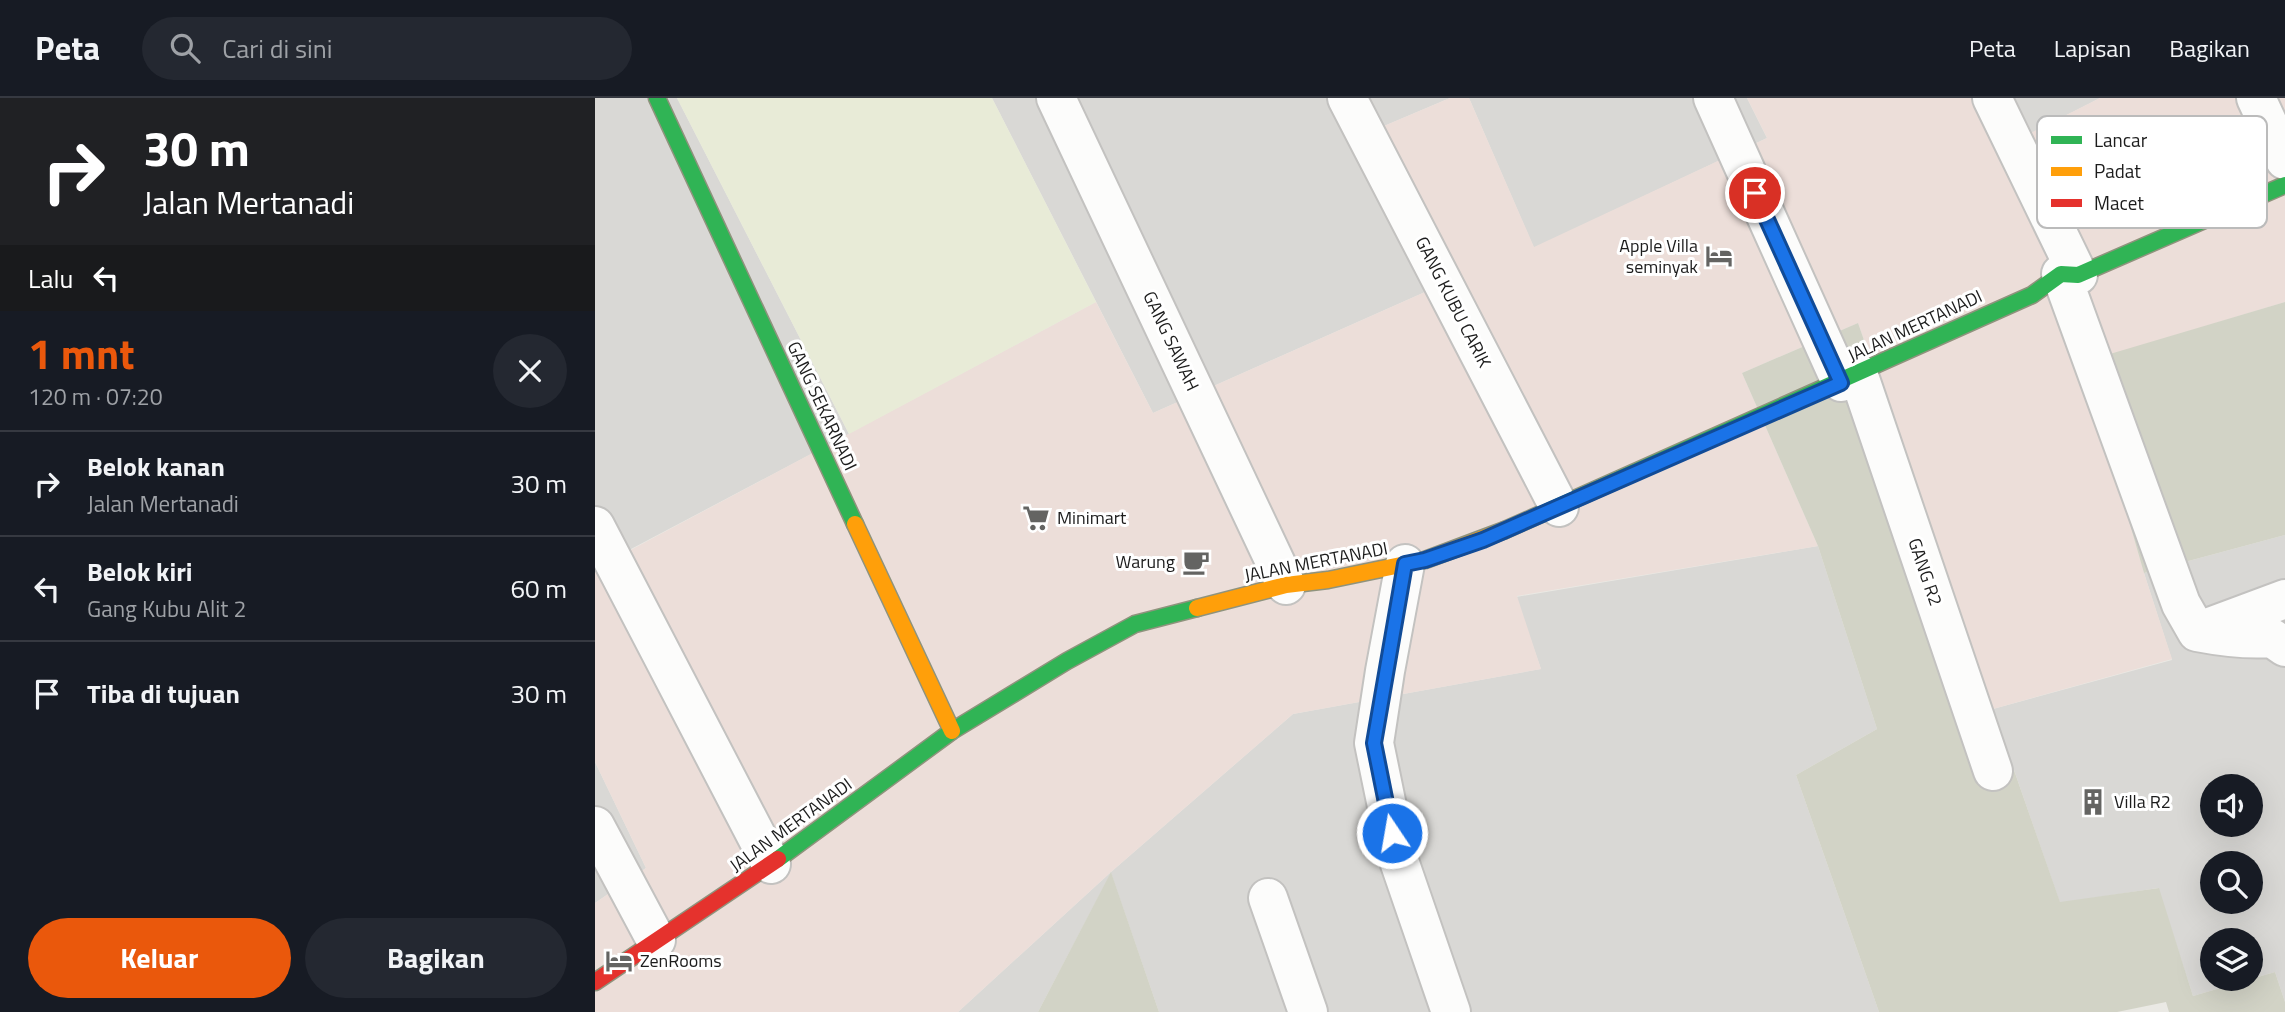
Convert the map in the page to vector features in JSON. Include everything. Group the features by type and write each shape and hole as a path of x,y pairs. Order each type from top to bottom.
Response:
{"street":[{"name":"GANG SEKARNADI","path":"657,98 952,731"},
{"name":"GANG SAWAH","path":"1056,98 1286,584"},
{"name":"GANG KUBU CARIK","path":"1347,98 1559,507"},
{"name":"GANG R2","path":"1713,98 1849,378 1993,771"},
{"path":"1992,98 2037,201"},
{"path":"2256,98 2264,116"},
{"path":"2267,122 2285,160"},
{"name":"JALAN MERTANADI","path":"2267,192 2285,185"},
{"path":"2049,228 2069,274 2181,604 2197,632"},
{"name":"JALAN MERTANADI","path":"595,982 771,864 952,731 1067,661 1135,624 1286,584 1328,580 1425,560 1483,540 2032,295 2069,274 2181,228"},
{"path":"595,526 771,864"},
{"path":"1405,564 1374,743 1397,855 1451,1012"},
{"path":"2197,632 2285,599"},
{"path":"2197,632 2239,639 2273,638 2285,648"},
{"path":"595,826 656,940"},
{"path":"1268,898 1308,1012"}],"shaded area":[{"path":"595,98 677,98 849,434 595,568"},
{"path":"992,98 1450,98 1358,137 1443,284 1153,413"},
{"path":"1450,98 1469,98 1534,247 1767,138 1747,98 1983,98 2007,145 2037,130 2037,228 2267,228 2267,116 2064,116 2100,98 2285,98 2285,302 2083,363 2172,659 1993,709 1858,323 1742,373 1818,546 1517,596 1541,669 1293,714 1111,872 958,1012 595,1012 595,903 646,868 595,762 595,569 1096,302 1153,413 1443,284 1358,137"},
{"path":"1469,98 1747,98 1767,138 1534,248"},
{"path":"1983,98 2100,98 2065,116 2037,116 2037,130 2006,146"},
{"path":"2285,302 2285,535 2144,573 2083,362"},
{"path":"1858,323 2060,902 2159,888 2193,996 2210,991 2263,991 2263,976 2275,972 2285,1002 2285,1012 2169,1012 2166,1002 2117,1012 1879,1012 1796,775 1877,729 1818,546 1742,373"},
{"path":"2285,535 2285,1002 2275,972 2263,976 2263,928 2200,928 2200,991 2210,991 2193,996 2158,888 2060,903 1993,709 2172,660 2144,573"},
{"path":"1818,546 1877,729 1796,775 1879,1012 1159,1012 1111,873 1038,1012 958,1012 1111,872 1293,714 1541,669 1516,597"},
{"path":"595,762 646,868 595,903"},
{"path":"1111,872 1159,1012 1038,1012"}],"green space":[{"path":"677,98 992,98 1096,302 849,434"}],"traffic: fast":[{"path":"657,98 855,524"},
{"path":"2267,193 2285,185"},
{"path":"1505,530 2032,295 2061,274 2078,275 2186,228"},
{"path":"778,859 952,731 1067,661 1135,624 1197,608"}],"traffic: slow":[{"path":"855,524 952,731"},
{"path":"1197,608 1286,585 1328,580 1425,560 1505,530"}],"traffic: jam":[{"path":"595,982 778,859"}],"place":[{"name":"Apple Villa seminyak","path":"1719,256"},
{"name":"Minimart","path":"1036,518"},
{"name":"Warung","path":"1196,562"},
{"name":"Villa R2","path":"2093,802"},
{"name":"ZenRooms","path":"619,961"}],"route":[{"path":"1392,833 1374,743 1405,564 1483,540 1841,383 1755,193"}]}
